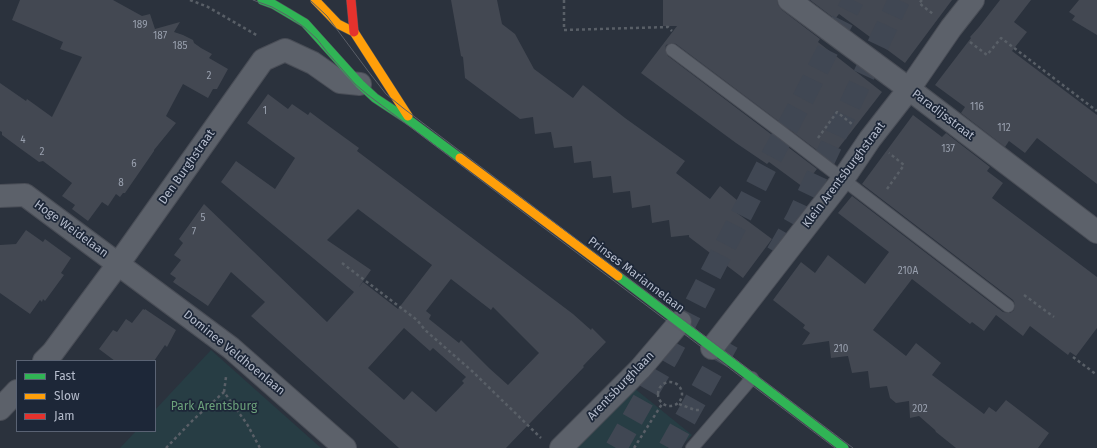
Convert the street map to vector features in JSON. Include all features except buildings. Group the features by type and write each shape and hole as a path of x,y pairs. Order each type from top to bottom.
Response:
{"street":[{"name":"Prinses Mariannelaan","path":"262,0 273,4 305,24 319,37 360,84 390,109 413,123 680,322 844,448"},
{"name":"Prinses Mariannelaan","path":"315,0 338,24 354,32 413,123"},
{"path":"351,0 354,32"},
{"name":"Paradijsstraat","path":"789,0 1097,232"},
{"name":"Klein Arentsburghstraat","path":"712,348 843,179 870,139 909,90 951,28 973,0"},
{"path":"309,7 319,37"},
{"path":"286,50 313,63 340,82 360,84"},
{"name":"Den Burghstraat","path":"45,360 53,352 119,263 263,60 286,50"},
{"name":"Hoge Weidelaan","path":"0,196 25,195 119,263"},
{"name":"Dominee Veldhoenlaan","path":"119,263 231,348 345,448"},
{"name":"Arentsburghlaan","path":"553,445 640,369 680,322"},
{"path":"0,409 16,391"}],"lane":[{"path":"672,50 1008,306"},
{"path":"692,448 752,378"}],"path":[{"path":"190,0 208,7 286,50"},
{"path":"951,28 987,55 1001,38 1097,111"},
{"path":"342,263 417,320 425,330 553,445"},
{"path":"1073,357 1097,375"},
{"path":"671,382 682,388 683,396 679,404 672,407 662,404 658,395 660,387 663,384 671,382"},
{"path":"166,448 193,420 224,392 248,424 260,448"},
{"path":"634,448 662,404"}],"green space":[{"name":"Park Arentsburg","path":"211,350 321,448 120,448 135,432 156,432 156,409"},
{"path":"634,388 692,435 684,443 669,446 667,448 575,448"}],"tunnel":[{"path":"616,448 670,353 853,0"},
{"path":"777,253 797,218 899,0"},
{"path":"669,448 731,337"}],"tram line":[{"path":"253,0 272,7 304,27 317,39 355,84 368,95 835,448"},
{"path":"310,0 327,16 386,94 853,448"}],"traffic: fast":[{"path":"262,0 273,4 305,23 360,84 375,98 413,123 460,158"},
{"path":"618,276 844,448"}],"traffic: slow":[{"path":"315,0 338,24 354,32 408,116"},
{"path":"460,158 618,276"}],"traffic: jam":[{"path":"351,0 354,32"}]}
